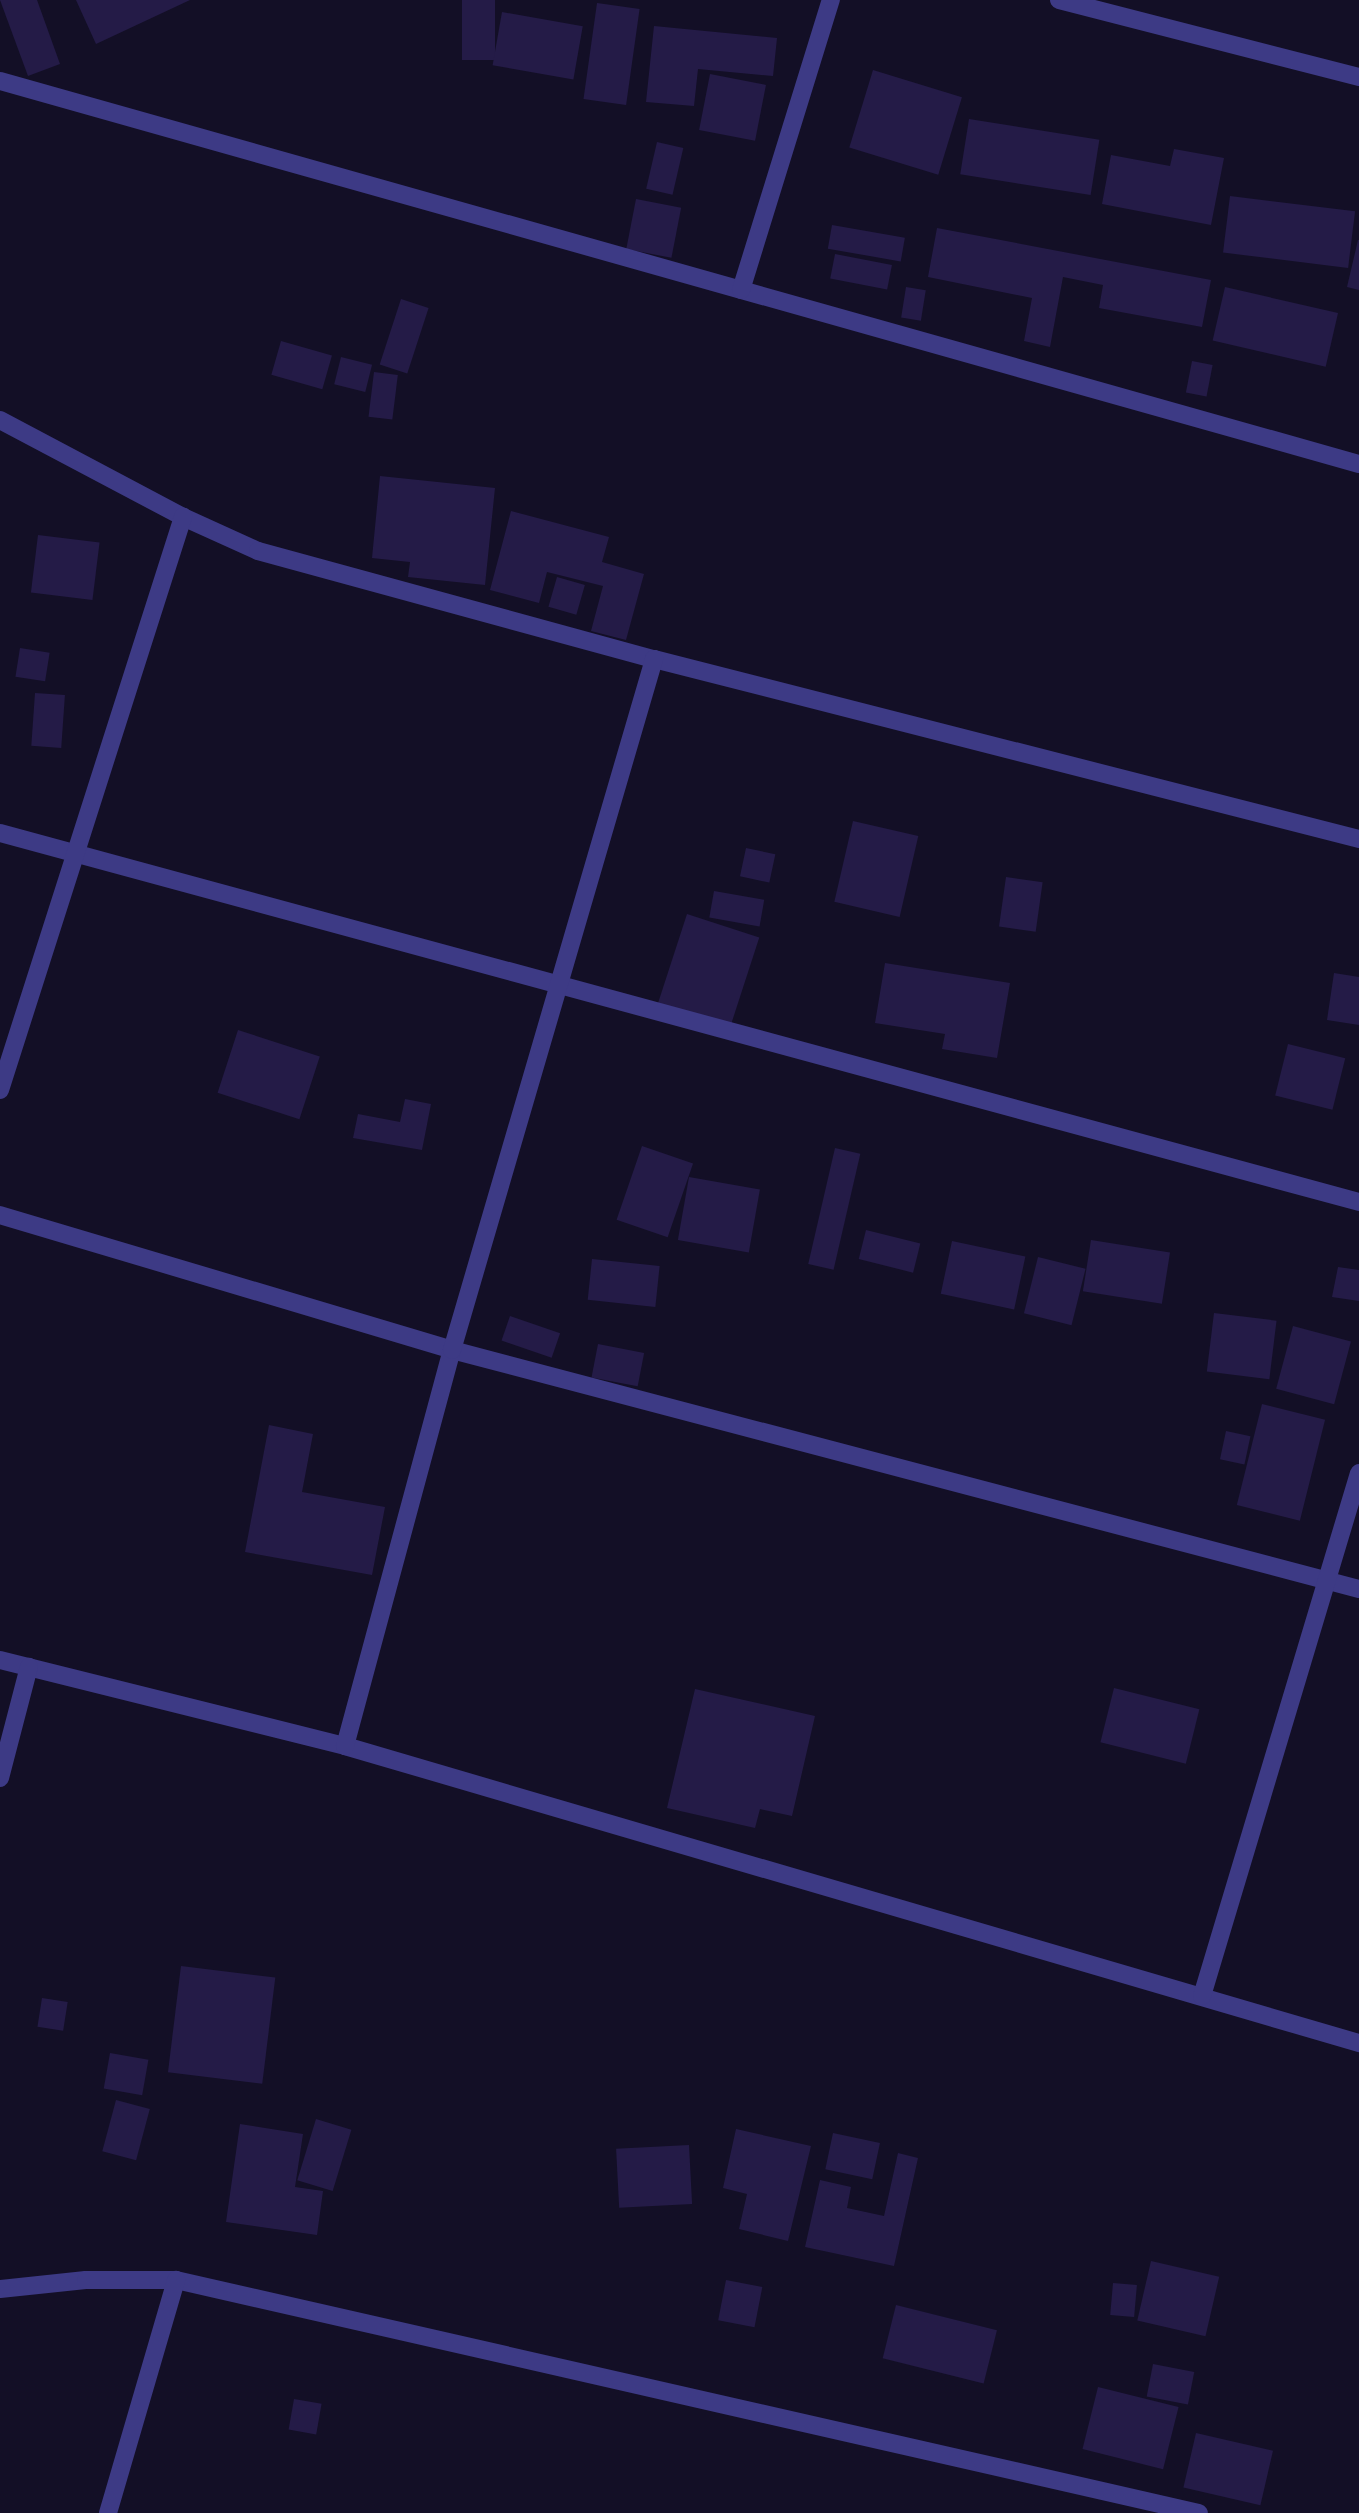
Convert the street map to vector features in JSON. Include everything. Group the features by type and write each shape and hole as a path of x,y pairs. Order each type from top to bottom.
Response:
{"street":[{"path":"741,289 831,0"},
{"path":"1059,0 1359,77"},
{"path":"0,81 1359,464"},
{"path":"0,420 183,517 258,551 654,659 1359,839"},
{"path":"0,1090 73,852 183,517"},
{"path":"345,1746 452,1350 654,659"},
{"path":"0,833 1359,1202"},
{"path":"0,1215 452,1350 1359,1589"},
{"path":"1202,1996 1330,1581 1359,1473"},
{"path":"0,1660 345,1746 1359,2043"},
{"path":"0,1778 29,1667"},
{"path":"0,2289 86,2280 176,2280 1199,2513"},
{"path":"108,2513 176,2280"}],"building":[{"path":"0,0 37,0 60,64 28,76"},
{"path":"76,0 190,0 96,44"},
{"path":"462,0 495,0 495,60 462,60"},
{"path":"597,3 640,9 626,105 584,99"},
{"path":"502,12 583,26 573,79 493,65"},
{"path":"654,26 777,38 773,76 698,69 694,106 646,102"},
{"path":"873,70 962,97 938,175 849,147"},
{"path":"710,74 766,85 755,141 699,130"},
{"path":"969,119 1099,140 1091,195 960,174"},
{"path":"657,142 683,148 673,195 646,189"},
{"path":"1174,149 1224,158 1211,225 1102,204 1111,155 1170,166"},
{"path":"1230,196 1355,211 1348,268 1223,253"},
{"path":"636,199 681,208 671,258 626,249"},
{"path":"832,225 905,238 901,261 828,249"},
{"path":"937,228 1211,280 1202,327 1099,308 1103,285 1063,277 1050,347 1024,341 1032,298 928,277"},
{"path":"1359,240 1359,290 1347,287"},
{"path":"835,254 892,265 887,290 830,279"},
{"path":"906,287 926,290 921,321 901,318"},
{"path":"1225,287 1338,313 1326,367 1213,341"},
{"path":"401,299 429,308 407,374 380,365"},
{"path":"281,341 332,356 322,389 271,375"},
{"path":"341,357 372,365 365,392 334,384"},
{"path":"1192,361 1213,365 1207,396 1186,392"},
{"path":"374,372 398,375 392,420 369,417"},
{"path":"380,476 495,488 485,585 408,577 410,562 372,558"},
{"path":"511,511 609,537 602,562 644,574 626,640 591,631 603,586 547,572 539,603 490,590"},
{"path":"38,535 100,543 92,600 31,593"},
{"path":"557,577 585,585 576,615 548,607"},
{"path":"20,648 50,653 45,681 15,677"},
{"path":"35,693 65,695 61,748 31,746"},
{"path":"853,821 918,836 900,917 834,902"},
{"path":"746,848 775,854 769,883 740,876"},
{"path":"1006,877 1043,882 1036,932 999,927"},
{"path":"714,891 764,900 760,926 709,918"},
{"path":"687,914 759,937 728,1034 656,1010"},
{"path":"885,963 1010,983 997,1058 942,1049 945,1034 875,1023"},
{"path":"1334,973 1359,977 1359,1025 1327,1020"},
{"path":"238,1030 320,1057 299,1119 218,1093"},
{"path":"1288,1044 1345,1058 1332,1110 1275,1095"},
{"path":"405,1099 431,1104 422,1150 353,1138 358,1114 400,1122"},
{"path":"642,1146 693,1164 668,1237 617,1220"},
{"path":"835,1148 860,1154 834,1270 808,1264"},
{"path":"689,1177 760,1190 749,1253 678,1240"},
{"path":"866,1230 920,1244 913,1273 859,1259"},
{"path":"1091,1240 1170,1253 1162,1304 1083,1291"},
{"path":"952,1241 1025,1257 1014,1309 941,1294"},
{"path":"1038,1257 1086,1269 1072,1325 1024,1313"},
{"path":"592,1259 660,1266 655,1307 588,1300"},
{"path":"1338,1267 1359,1270 1359,1301 1332,1297"},
{"path":"1214,1313 1277,1321 1269,1379 1207,1372"},
{"path":"510,1316 560,1333 552,1358 502,1341"},
{"path":"1293,1326 1351,1342 1334,1404 1276,1389"},
{"path":"598,1344 644,1353 638,1386 592,1377"},
{"path":"1262,1404 1325,1420 1300,1521 1237,1505"},
{"path":"269,1425 313,1434 302,1492 385,1507 372,1575 245,1552"},
{"path":"1226,1431 1250,1436 1244,1465 1220,1459"},
{"path":"1114,1688 1199,1709 1186,1764 1100,1742"},
{"path":"695,1689 815,1716 792,1816 760,1809 755,1828 667,1808"},
{"path":"181,1966 275,1978 262,2084 168,2072"},
{"path":"42,1998 68,2002 63,2031 37,2027"},
{"path":"110,2053 148,2060 142,2095 104,2088"},
{"path":"116,2100 150,2109 136,2160 102,2151"},
{"path":"316,2119 351,2130 333,2191 297,2180"},
{"path":"240,2124 303,2134 295,2187 323,2191 317,2235 226,2222"},
{"path":"736,2129 811,2146 788,2241 739,2229 747,2194 723,2188"},
{"path":"833,2133 880,2143 872,2179 825,2169"},
{"path":"689,2145 692,2204 619,2208 616,2149"},
{"path":"898,2153 918,2158 894,2266 805,2247 820,2180 851,2187 847,2208 884,2216"},
{"path":"1151,2261 1219,2277 1205,2336 1137,2320"},
{"path":"726,2280 762,2287 754,2327 718,2320"},
{"path":"1113,2283 1137,2285 1134,2317 1110,2315"},
{"path":"896,2305 997,2330 984,2384 883,2358"},
{"path":"1153,2364 1194,2372 1188,2404 1147,2396"},
{"path":"1098,2387 1179,2407 1163,2469 1083,2449"},
{"path":"294,2399 322,2404 316,2434 289,2430"},
{"path":"1196,2433 1273,2451 1260,2505 1183,2488"}]}
